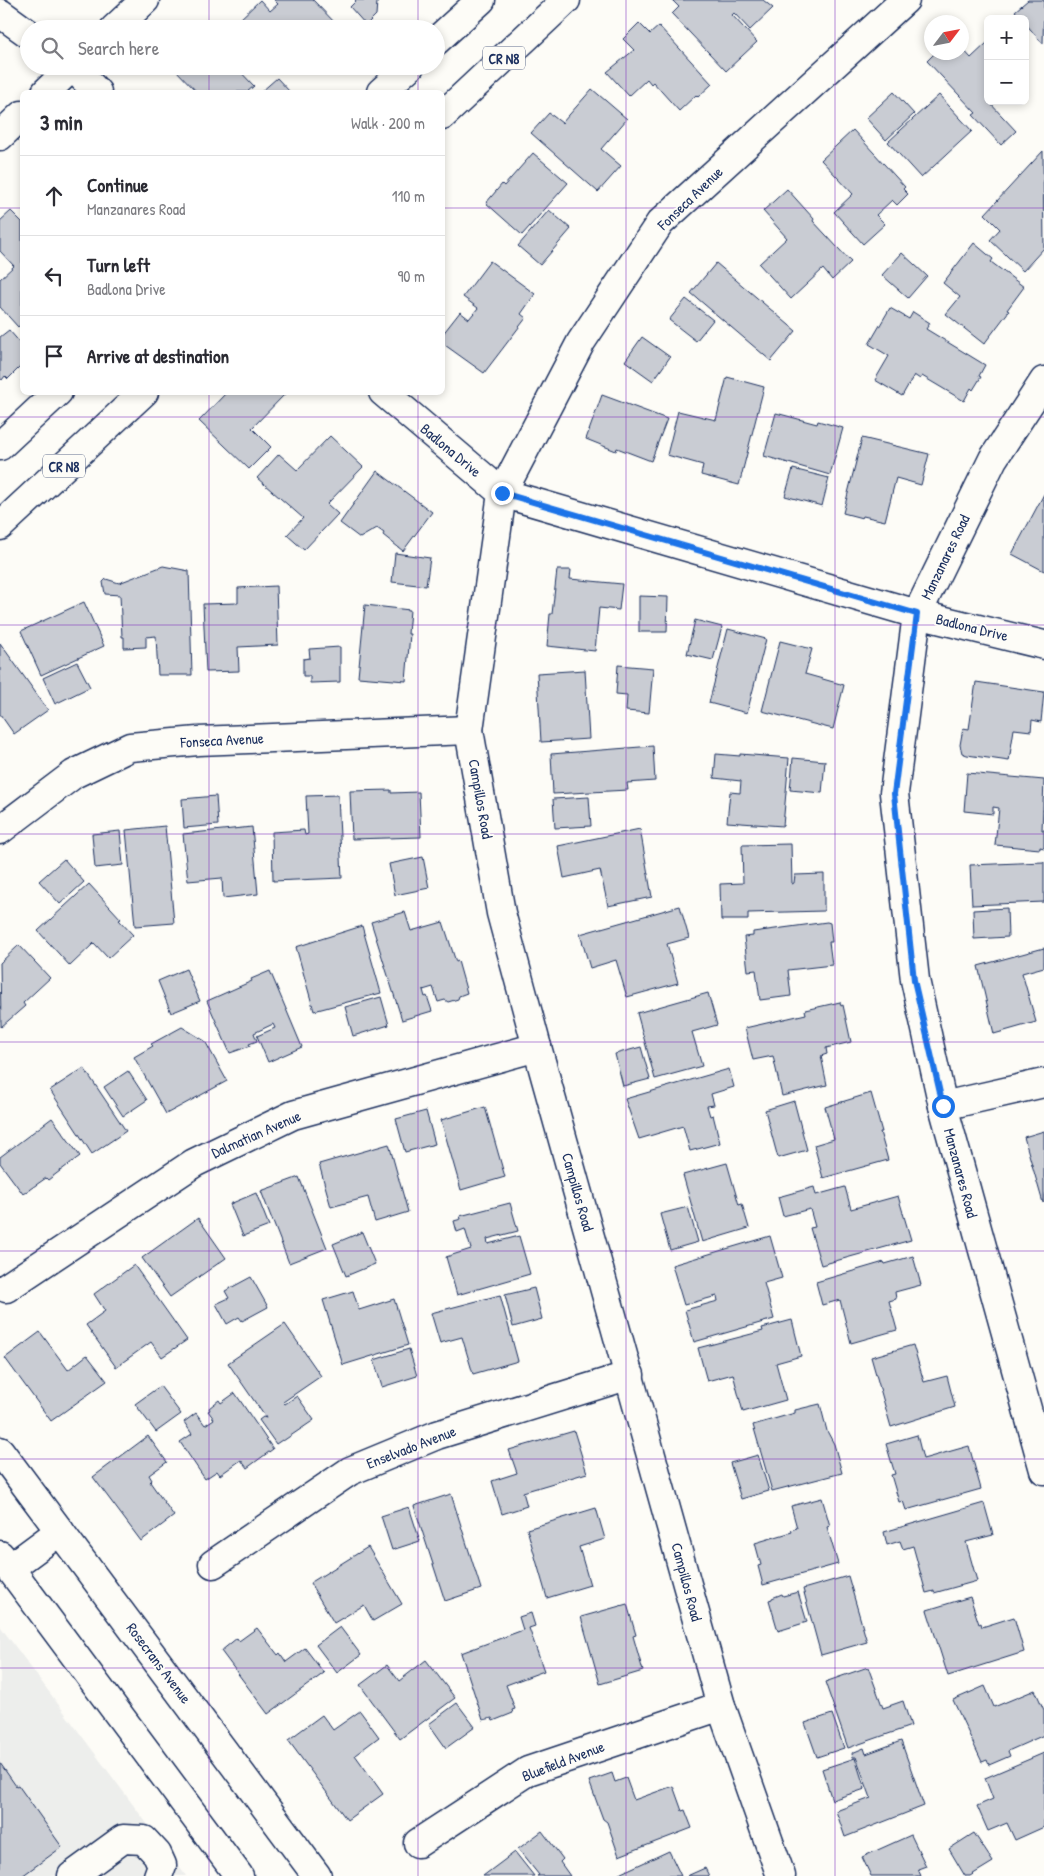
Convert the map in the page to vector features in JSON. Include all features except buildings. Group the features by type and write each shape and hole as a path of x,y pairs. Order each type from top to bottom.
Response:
{"street":[{"path":"124,20 145,0"},
{"path":"445,33 481,0"},
{"name":"CR N8","path":"445,113 566,0"},
{"name":"Fonseca Avenue","path":"502,493 580,342 660,223 905,0"},
{"path":"0,13 20,27"},
{"path":"48,90 64,75"},
{"path":"81,75 95,90"},
{"path":"383,90 400,75"},
{"path":"0,136 20,117"},
{"name":"Manzanares Road","path":"1042,1459 943,1106 914,980 894,794 917,614 993,459 1044,381"},
{"path":"0,446 55,395"},
{"name":"CR N8","path":"0,526 141,395"},
{"name":"Badlona Drive","path":"387,395 502,493 917,614 1044,645"},
{"name":"Campillos Road","path":"502,493 469,730 501,913 721,1706 781,1876"},
{"name":"Fonseca Avenue","path":"0,830 74,774 130,747 198,741 469,730"},
{"name":"Dalmatian Avenue","path":"6,1288 194,1163 293,1115 537,1047"},
{"path":"943,1106 1044,1083"},
{"name":"Enselvado Avenue","path":"213,1564 350,1471 437,1435 630,1375"},
{"name":"Rosecrans Avenue","path":"0,1451 317,1876"},
{"path":"60,1531 3,1566 239,1876"},
{"name":"Bluefield Avenue","path":"418,1843 528,1771 721,1706"},
{"path":"72,1876 123,1840 144,1840 157,1854 162,1865 158,1876"}],"shaded area":[{"path":"0,1626 186,1876 0,1876"}],"route":[{"path":"502,493 917,614 894,794 914,980 943,1106"}]}
